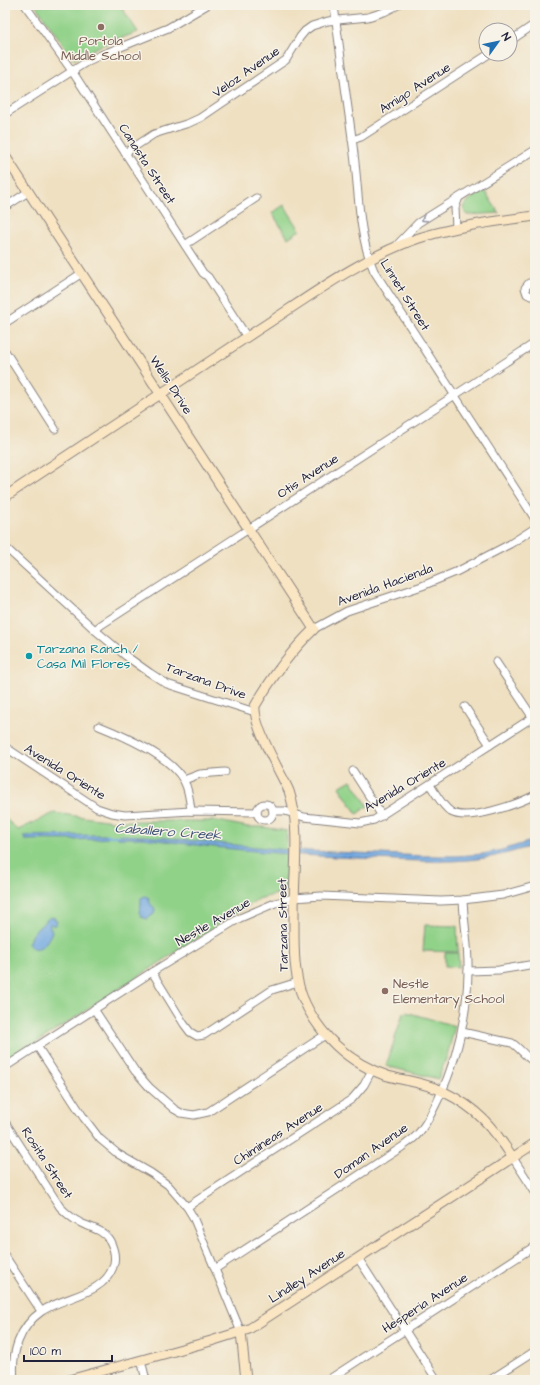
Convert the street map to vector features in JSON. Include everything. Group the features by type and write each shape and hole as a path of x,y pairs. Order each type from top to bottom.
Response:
{"street":[{"name":"Canasta Street","path":"25,5 72,71 247,337"},
{"path":"5,114 72,71 101,55 168,28 207,5"},
{"name":"Linnet Street","path":"334,5 364,243 369,260 374,271 535,519"},
{"name":"Veloz Avenue","path":"125,153 154,134 200,118 283,63 291,55 300,37 305,31 318,24 368,17 384,12 398,5"},
{"path":"518,36 535,24"},
{"name":"Amigo Avenue","path":"352,140 361,137 478,61"},
{"path":"394,248 418,223 458,200 535,150"},
{"name":"Wells Drive","path":"5,156 314,629"},
{"path":"5,207 28,192"},
{"path":"185,244 256,198"},
{"path":"456,228 455,207 458,200"},
{"path":"5,498 27,481 247,337 338,278 369,260 419,238 456,228 535,216"},
{"path":"5,323 82,273"},
{"path":"535,284 529,283 525,288 527,294 531,296 535,295"},
{"name":"Otis Avenue","path":"95,630 249,528 535,343"},
{"path":"5,351 55,429"},
{"name":"Avenida Hacienda","path":"255,712 255,706 290,653 314,629 347,611 422,586 458,571 504,547 535,528"},
{"name":"Tarzana Drive","path":"5,547 95,630 126,656 167,684 255,712 260,731 289,791 294,814 295,847"},
{"path":"496,662 503,680 534,717"},
{"path":"465,707 490,745"},
{"name":"Avenida Oriente","path":"273,811 285,811 304,816 360,823 374,820 534,717"},
{"path":"99,726 126,737 166,760 176,769 184,780 187,788 191,811"},
{"name":"Avenida Oriente","path":"5,747 97,808 112,813 125,815 191,811 258,812"},
{"path":"353,771 382,816"},
{"path":"184,780 200,774 225,772"},
{"path":"430,785 450,812 465,816 501,808 535,795"},
{"name":"Avenida Oriente","path":"265,804 269,805 273,811 270,818 266,820 259,817 259,807 265,804"},
{"name":"Tarzana Street","path":"295,847 294,950 298,982 310,1013 326,1035 357,1062 372,1070 442,1091 461,1101 477,1113 493,1129 535,1192"},
{"name":"Nestle Avenue","path":"5,1067 152,972 240,918 265,906 294,898 321,896 441,901 463,900 498,896 535,886"},
{"name":"Doman Avenue","path":"215,1269 402,1148 416,1136 430,1118 455,1057 462,1032 467,1003 468,971 463,900"},
{"path":"468,971 499,970 535,964"},
{"path":"152,972 190,1032 197,1036 204,1035 272,990 298,982"},
{"path":"94,1009 135,1071 150,1088 174,1109 181,1113 194,1115 208,1112 326,1035"},
{"path":"462,1032 512,1043 519,1047 532,1061 535,1062"},
{"path":"37,1046 84,1118 100,1139 118,1154 151,1173 168,1185 187,1207 241,1332 246,1380"},
{"name":"Chimineas Avenue","path":"187,1207 352,1099 364,1085 372,1070"},
{"name":"Rosita Street","path":"5,1122 60,1207 69,1216 102,1232 109,1240 114,1250 114,1263 110,1275 100,1285 42,1311 27,1326 16,1345 13,1364 14,1380"},
{"name":"Lindley Avenue","path":"69,1380 241,1332 252,1327 535,1143"},
{"name":"Hesperia Avenue","path":"328,1380 535,1246"},
{"path":"5,1256 42,1311"},
{"path":"358,1258 437,1380"},
{"path":"490,1380 535,1351"},
{"path":"141,1360 146,1380"}],"green space":[{"name":"Portola Middle School","path":"35,5 120,5 138,32 100,46 75,59"},
{"path":"484,190 499,213 467,215 463,207 468,201"},
{"path":"284,205 300,230 288,238 272,213"},
{"path":"351,780 368,806 357,814 339,787"},
{"path":"54,813 113,821 218,821 248,827 263,827 287,831 286,889 285,892 258,899 5,1063 5,818 18,830"},
{"path":"425,925 457,926 458,952 423,951"},
{"path":"445,953 458,953 459,967 445,966"},
{"path":"406,1012 455,1026 447,1056 438,1079 386,1066 403,1013"}],"water":[{"path":"107,835 107,838 76,840 25,840 23,836"},
{"path":"118,835 144,836 286,850 424,856 483,854 535,840 535,845 485,858 453,861 422,861 277,853 143,838 118,838"},
{"path":"145,896 149,898 150,903 155,909 154,914 147,919 142,917 139,912 141,898"},
{"path":"50,917 55,918 57,922 54,926 51,924 49,925 52,931 46,943 39,948 32,947 28,944 32,934"}],"waterway":[{"name":"Caballero Creek","path":"106,836 120,836"}],"place":[{"name":"Portola Middle School","path":"101,27"},
{"name":"Tarzana Ranch / Casa Mil Flores","path":"29,656"},
{"name":"Nestle Elementary School","path":"385,991"}]}
